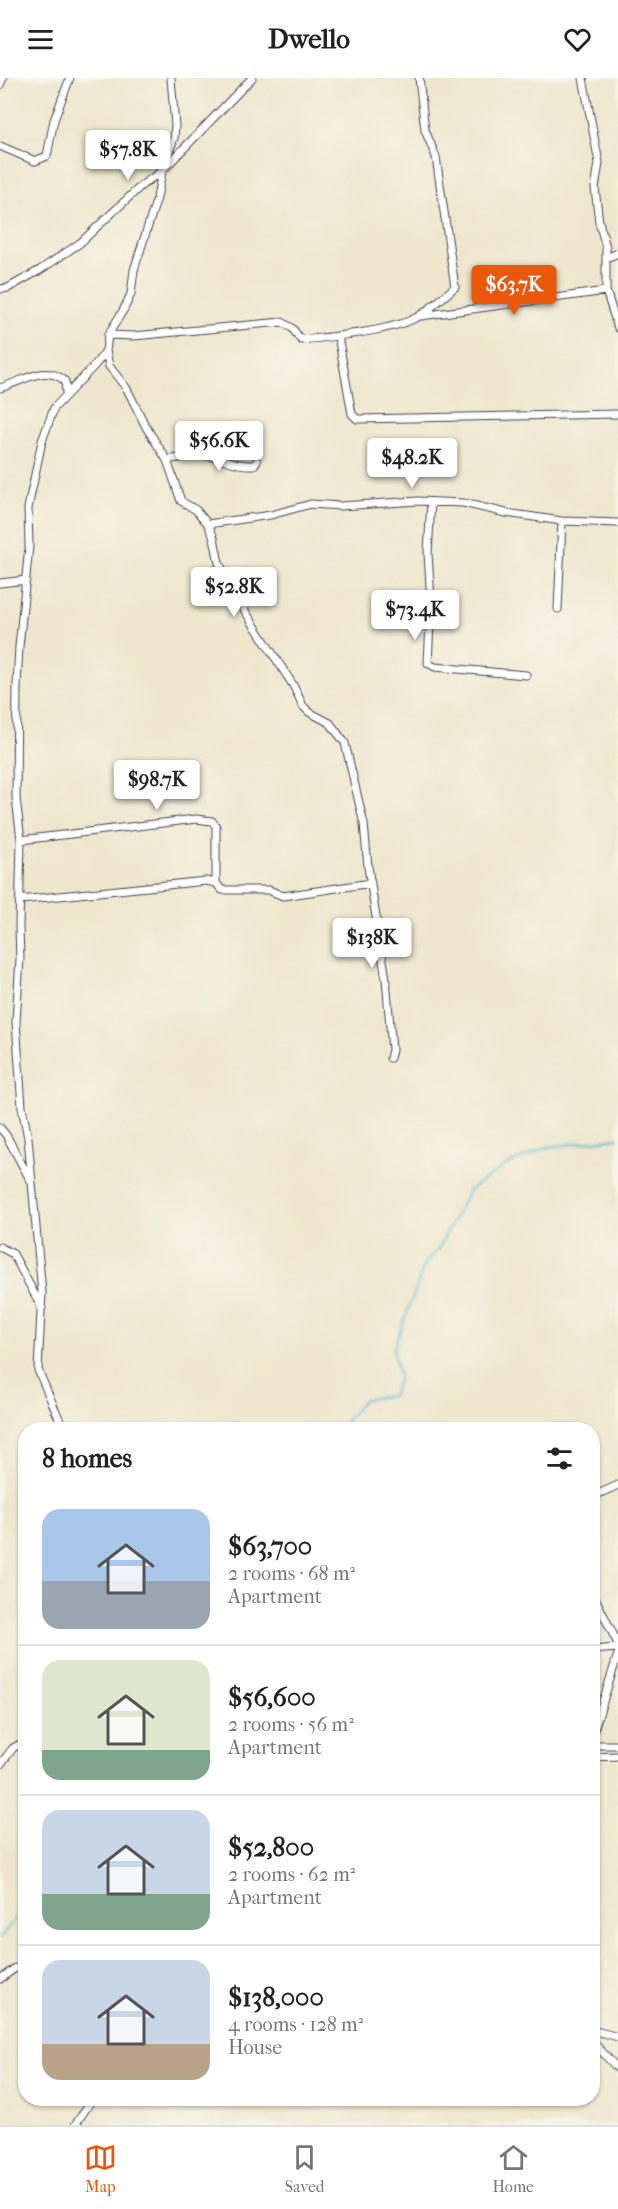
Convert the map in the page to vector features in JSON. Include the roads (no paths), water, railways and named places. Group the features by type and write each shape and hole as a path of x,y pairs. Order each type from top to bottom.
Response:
{"street":[{"path":"0,85 3,78"},
{"path":"0,146 35,161 47,156 54,120 70,78"},
{"path":"171,78 174,138 162,171 157,198 134,270 131,294 108,335 106,351 109,366 127,389 146,427 167,460 182,501 196,510 208,524 214,538 219,563 245,611 293,685 303,706 309,712 330,723 345,743 364,824 365,847 386,979 392,1050 390,1058"},
{"path":"0,289 8,288 40,270 80,243 142,185 162,171 252,78"},
{"path":"418,78 425,130 436,157 456,287 419,316"},
{"path":"583,78 600,163 595,188 599,222 606,247 606,291 618,328"},
{"path":"606,258 618,253"},
{"path":"108,335 134,336 282,322 292,328 301,340 338,336 400,324 419,316 606,291"},
{"path":"338,336 352,414 357,419 618,414"},
{"path":"61,1422 38,1370 43,1310 28,1138 22,1107 16,1022 20,959 21,840 16,798 17,685 29,546 28,508 33,476 46,426 54,408 66,393 106,351"},
{"path":"0,388 27,377 48,373 59,376 65,381 66,393"},
{"path":"167,460 200,455 216,457 241,466 254,465 257,461"},
{"path":"208,524 271,514 310,504 340,506 431,502 463,503 506,513 562,521 618,523"},
{"path":"431,502 428,553 431,602 428,663 435,667 526,675"},
{"path":"558,609 562,521"},
{"path":"0,583 26,580"},
{"path":"21,840 196,819 212,821 216,826 216,883"},
{"path":"20,900 206,880 216,883 222,890 269,890 283,896 371,883"},
{"path":"0,1128 32,1183"},
{"path":"0,1246 13,1254 43,1310"},
{"path":"600,1493 618,1485"},
{"path":"600,1609 618,1646 600,1649"},
{"path":"600,1711 618,1654"},
{"path":"0,1765 13,1748 18,1745"},
{"path":"600,1745 618,1745"},
{"path":"600,1757 618,1756"},
{"path":"0,1979 18,1967"},
{"path":"600,2032 618,2037"},
{"path":"600,2050 618,2069"},
{"path":"75,2125 88,2106"}],"waterway":[{"path":"345,1422 364,1399 392,1396 399,1378 393,1350 426,1262 439,1248 469,1190 506,1165 548,1147 618,1138"},
{"path":"0,1938 18,1915"}]}
